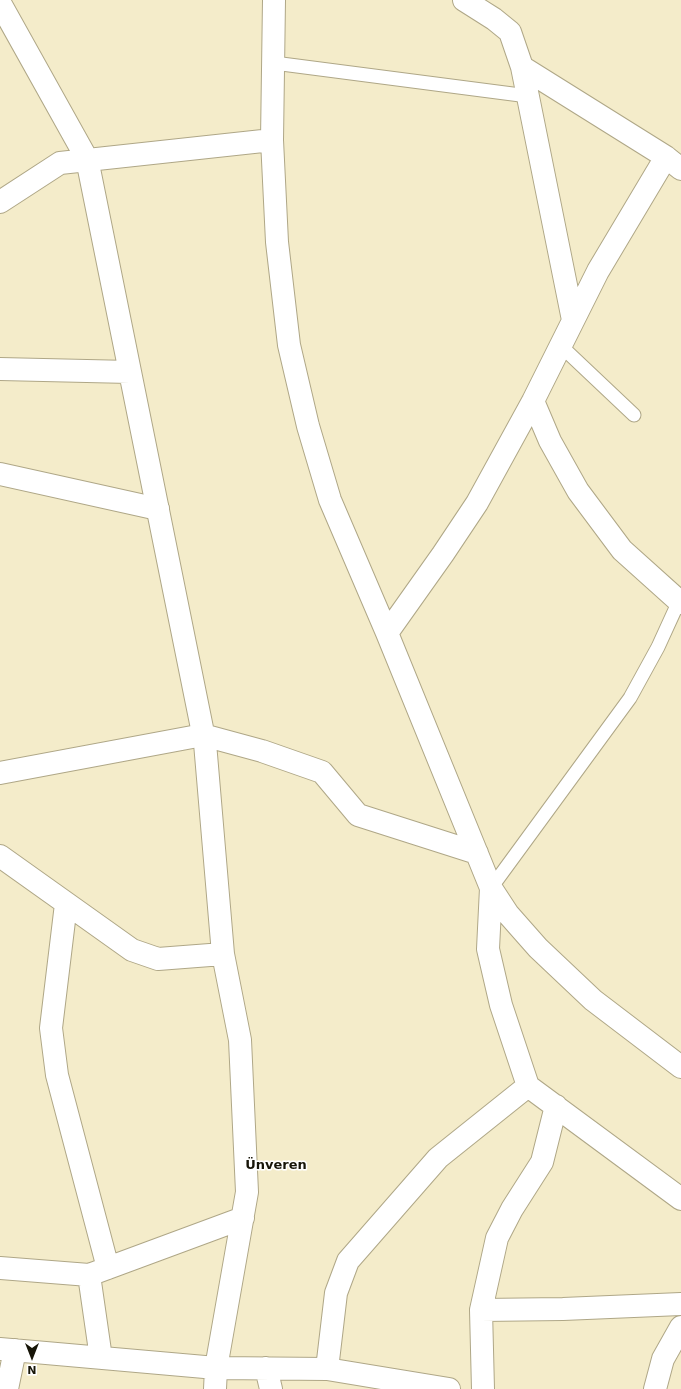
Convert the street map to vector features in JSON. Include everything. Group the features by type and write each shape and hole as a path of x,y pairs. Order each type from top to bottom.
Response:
{"street":[{"path":"274,0 272,140 277,242 289,345 308,426 330,500 387,633 491,888 508,914 538,948 593,1000 681,1067"},
{"path":"464,0 494,19 510,32 522,67 573,320"},
{"path":"0,2 87,159 205,743 223,954 240,1040 247,1192 216,1368 215,1389"},
{"path":"387,633 477,503 533,401 598,271 674,163 522,67"},
{"path":"0,202 60,163 272,140"},
{"path":"0,369 130,372"},
{"path":"533,401 550,442 578,491 622,550 680,602"},
{"path":"0,474 158,509"},
{"path":"0,772 203,735 262,751 322,772 358,815 477,853"},
{"path":"0,856 132,950 158,959 223,954"},
{"path":"491,888 488,949 501,1005 528,1086 681,1199"},
{"path":"66,904 51,1028 57,1075 99,1272 101,1358"},
{"path":"327,1369 336,1293 348,1261 438,1158 528,1086"},
{"path":"483,1389 481,1310 497,1238 512,1209 542,1162 556,1106"},
{"path":"0,1268 99,1272 243,1218"},
{"path":"481,1310 681,1304"},
{"path":"655,1389 663,1359 681,1327"},
{"path":"7,1389 8,1349 216,1368 327,1369 450,1389"},
{"path":"266,1368 272,1389"}],"lane":[{"path":"274,63 528,96"},
{"path":"560,346 634,415"},
{"path":"491,888 630,698 658,647 680,602"}],"district":[{"name":"Ünveren","path":"276,1166"}]}
